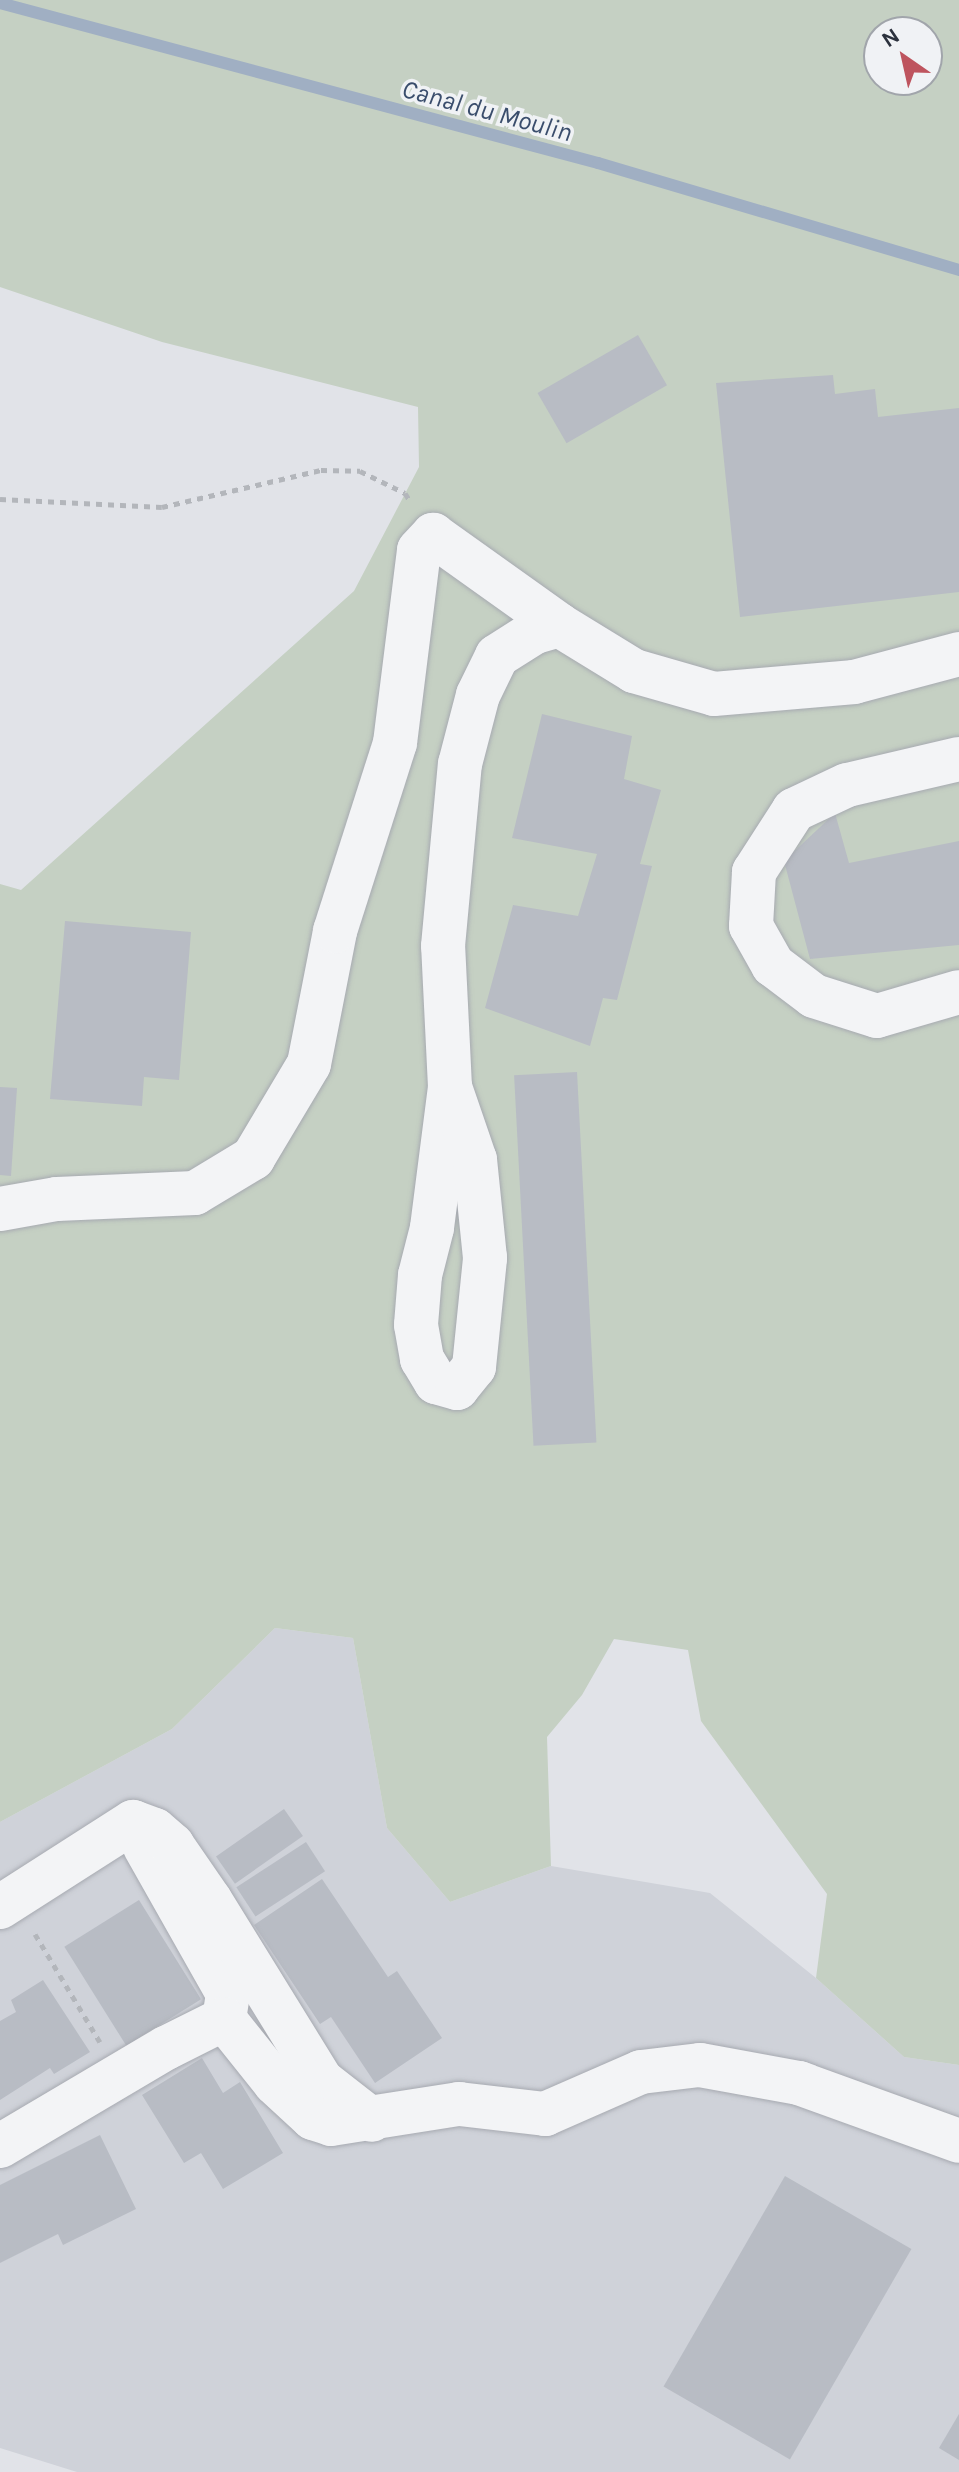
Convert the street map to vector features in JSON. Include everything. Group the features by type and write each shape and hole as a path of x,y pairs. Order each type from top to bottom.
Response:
{"street":[{"path":"0,1209 57,1199 195,1193 253,1158 309,1064 335,931 395,743 419,550 433,535 559,625 634,671 714,694 854,682 959,654"},
{"path":"450,1087 475,1160 485,1258 474,1367 457,1388 436,1382 422,1359 416,1325 420,1275 432,1228 450,1087 443,946 460,764 478,695 497,656 535,632 559,625"},
{"path":"959,759 847,785 794,810 754,872 751,926 773,965 814,996 877,1016 959,992"},
{"path":"7,1903 133,1822"},
{"path":"133,1822 160,1879 228,1994 224,2019 275,2083 313,2118 331,2124 459,2104 545,2114 641,2072 700,2065 799,2083 959,2141"},
{"path":"133,1822 155,1830 172,1845 210,1900 322,2081 372,2120"},
{"path":"0,2146 224,2019"}],"path":[{"path":"0,499 162,507 321,470 360,471 405,493 433,535"},
{"path":"7,1903 121,2075"}],"shaded area":[{"path":"275,1628 353,1638 387,1828 450,1902 551,1866 710,1893 816,1978 904,2057 959,2065 959,2472 77,2472 0,2448 0,1822 172,1729"}],"green space":[{"path":"0,0 959,0 959,2065 904,2057 816,1978 827,1894 701,1721 688,1650 614,1639 582,1695 547,1737 551,1866 450,1902 387,1828 353,1638 275,1628 172,1729 0,1822 0,884 21,890 354,591 419,467 418,407 162,342 0,287"}],"building":[{"path":"638,335 667,385 567,443 538,393"},
{"path":"833,375 835,394 875,389 878,417 959,408 959,592 740,617 716,383"},
{"path":"542,714 632,736 624,779 661,790 640,864 652,866 617,1000 603,998 590,1046 485,1008 513,905 578,916 597,854 512,838"},
{"path":"835,813 849,863 959,841 959,945 810,959 784,861"},
{"path":"65,921 191,932 179,1080 144,1077 142,1106 50,1099"},
{"path":"577,1072 596,1442 534,1446 514,1075"},
{"path":"0,1087 17,1088 11,1176 0,1175"},
{"path":"284,1809 303,1836 235,1884 216,1857"},
{"path":"306,1842 325,1871 255,1917 236,1887"},
{"path":"322,1879 388,1977 397,1971 442,2038 375,2083 331,2017 320,2024 254,1925"},
{"path":"139,1900 201,1999 126,2046 64,1947"},
{"path":"43,1980 90,2052 54,2074 50,2068 0,2100 0,2021 16,2012 11,2000"},
{"path":"202,2058 223,2093 240,2082 283,2153 223,2189 201,2153 184,2163 142,2095"},
{"path":"100,2135 136,2209 63,2245 58,2234 0,2263 0,2185"},
{"path":"785,2176 911,2249 790,2459 664,2386"},
{"path":"959,2414 959,2460 939,2448"}],"waterway":[{"name":"Canal du Moulin","path":"0,3 598,163 959,270"}]}
